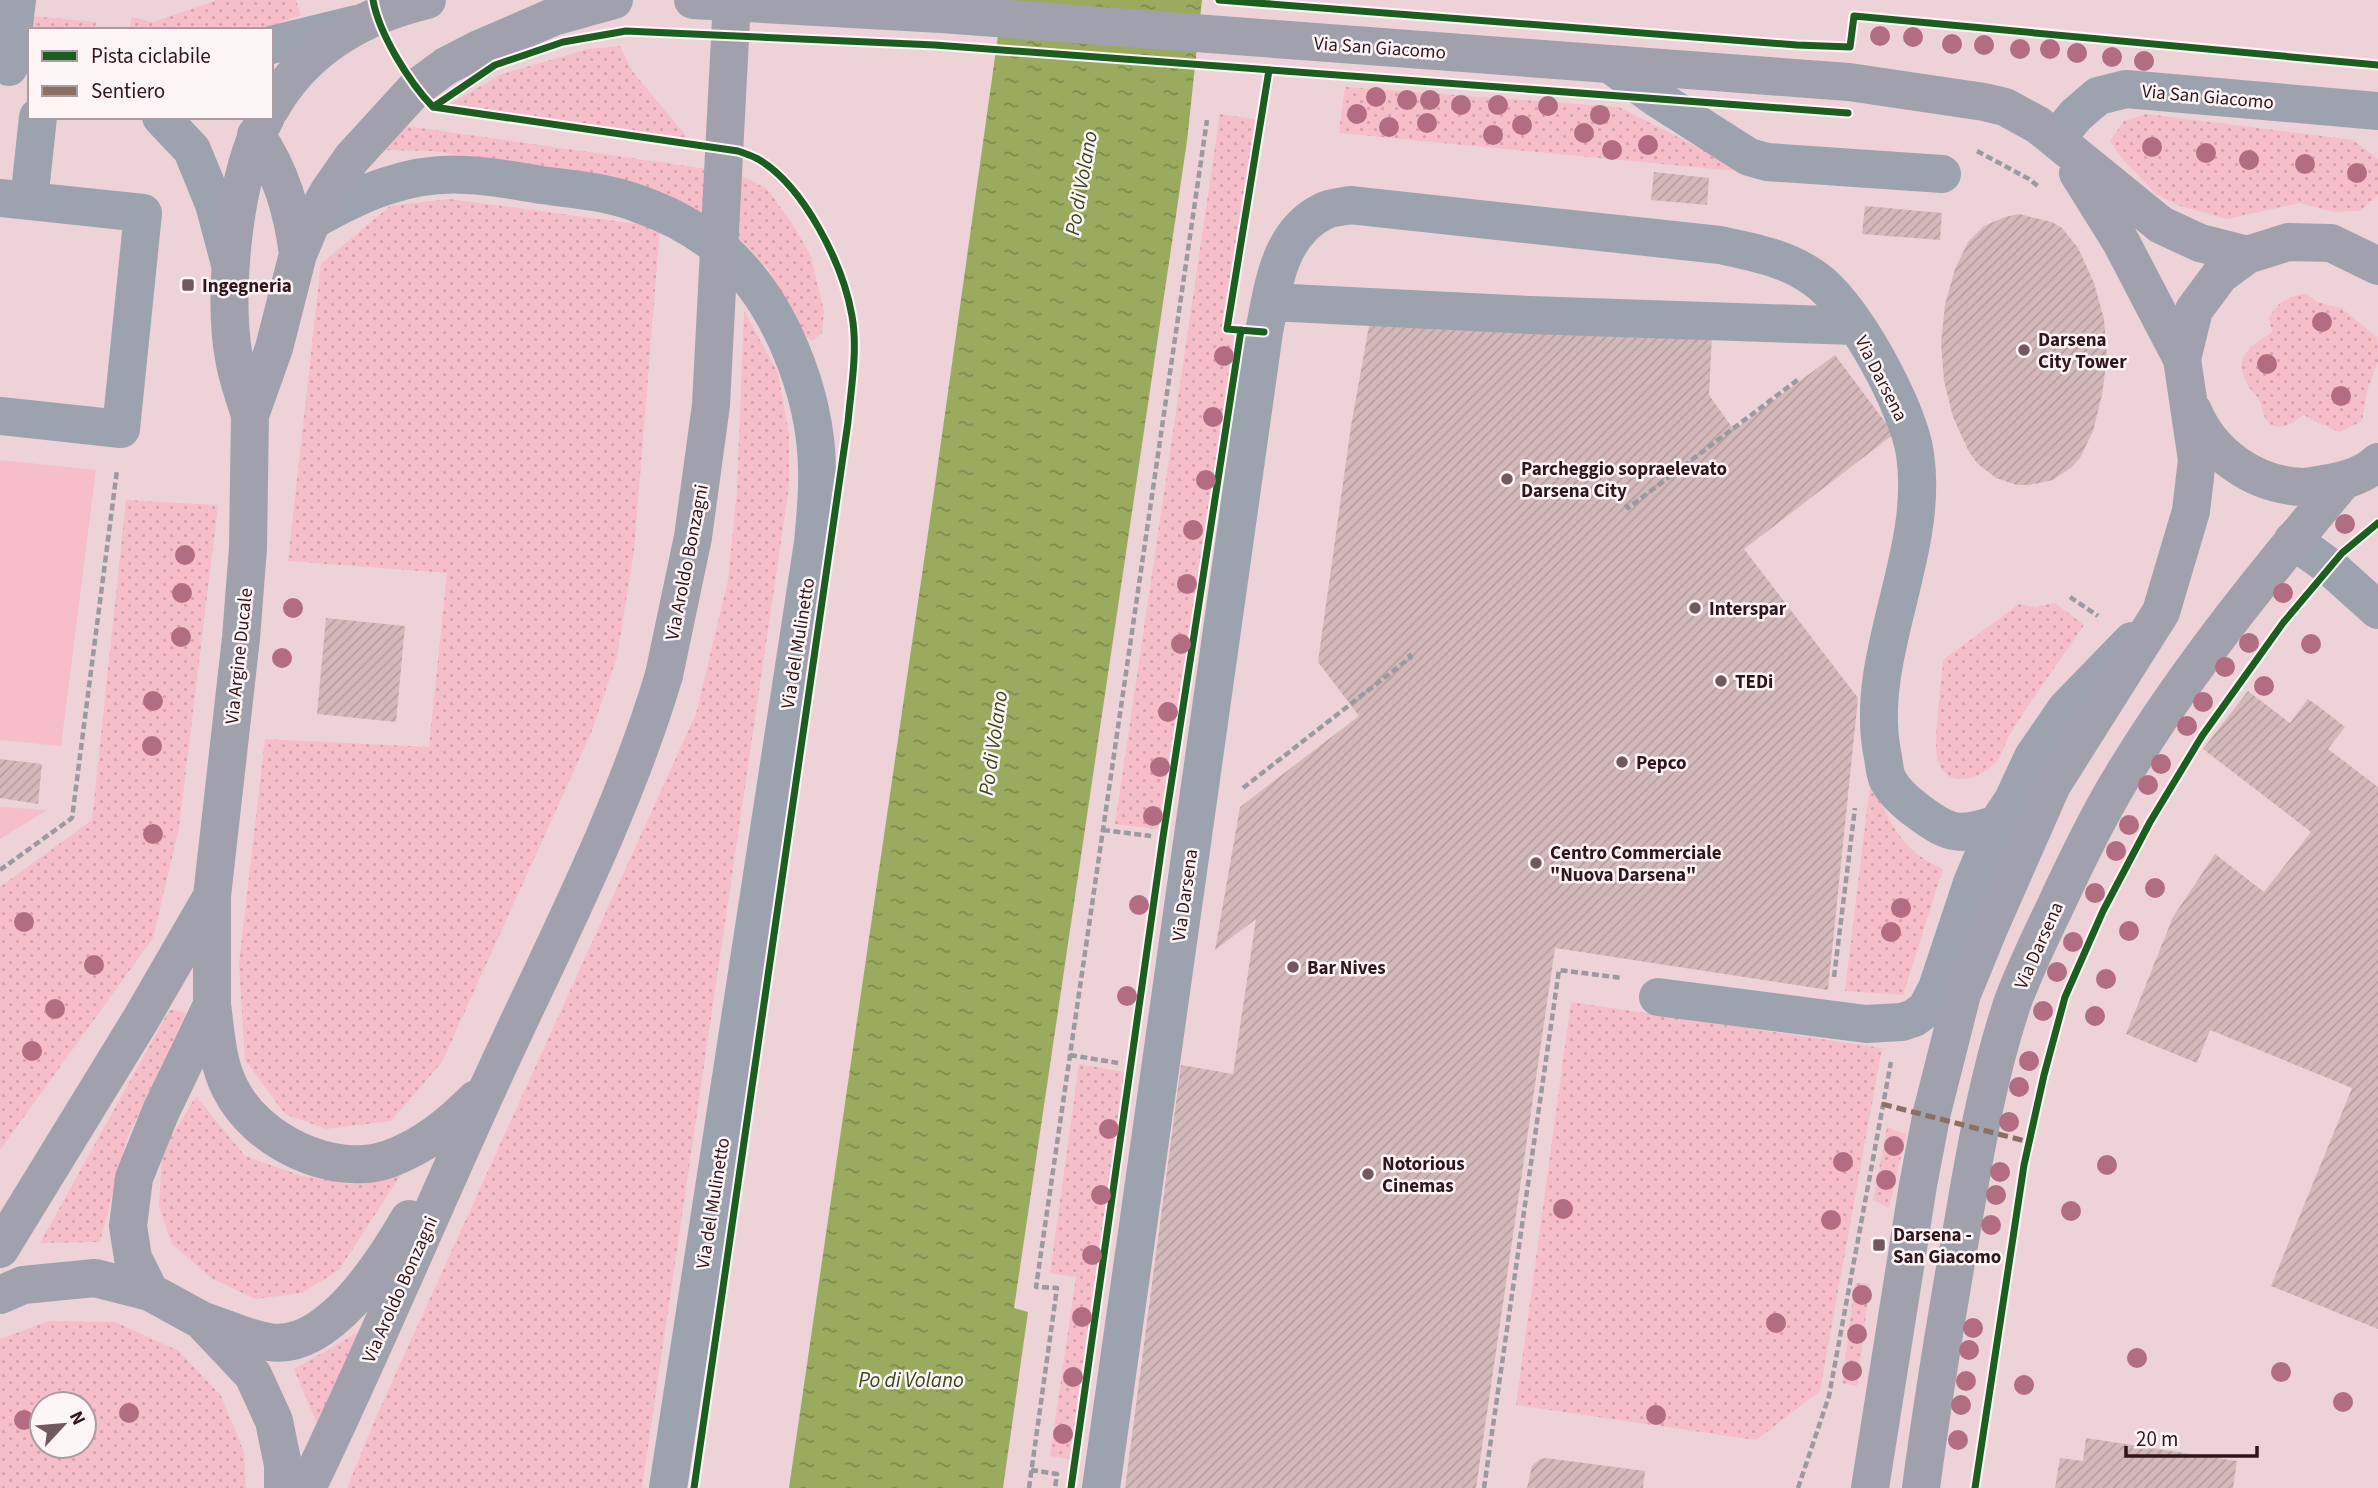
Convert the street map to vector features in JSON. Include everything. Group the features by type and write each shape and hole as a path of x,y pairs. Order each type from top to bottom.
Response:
{"main road":[{"name":"Via Argine Ducale","path":"273,101 335,24 427,0"},
{"name":"Via Argine Ducale","path":"250,415 274,348 305,237 329,191 352,158 398,105 446,66 479,49 553,17 614,0"},
{"name":"Via San Giacomo","path":"692,0 941,14 1849,82 1984,102 2023,115 2161,225 2200,243 2247,255"},
{"name":"Via Aroldo Bonzagni","path":"307,1488 355,1388 488,1088 603,840 664,675 693,537 711,405 732,0"},
{"name":"Via Argine Ducale","path":"259,119 294,224 305,237"},
{"name":"Via Argine Ducale","path":"150,1292 133,1258 128,1226 134,1178 161,1111 212,1005 212,896 242,638 248,548 250,415 234,357 231,267 240,194 259,119"},
{"name":"Via San Giacomo","path":"2056,139 2122,242 2184,376"},
{"path":"1870,1488 1918,1185 1962,994 2052,785 2161,612 2191,511 2197,460 2184,376 2194,310 2220,275 2247,255 2288,242 2331,243 2378,266"},
{"name":"Via Darsena","path":"2184,376 2198,424 2221,454 2256,477 2302,487 2343,481 2378,463"},
{"name":"Via Darsena","path":"1921,1488 1970,1182 1991,1079 2013,1003 2074,867 2116,786 2224,629 2343,481"},
{"name":"Via Argine Ducale","path":"0,1249 141,1019 212,896"},
{"name":"Via Aroldo Bonzagni","path":"212,1005 221,1067 231,1090 247,1114 264,1131 289,1147 313,1157 360,1164 386,1160 436,1136 488,1088"},
{"name":"Via Aroldo Bonzagni","path":"201,1320 270,1343 289,1341 312,1334 350,1304 406,1224 488,1088"},
{"path":"0,1295 23,1285 95,1279 150,1292 201,1320 253,1375 274,1420 283,1465 283,1488"}],"street":[{"path":"13,68 17,0"},
{"path":"273,44 335,24"},
{"path":"1611,65 1658,99 1749,157 1767,162 1942,174"},
{"name":"Via San Giacomo","path":"2056,139 2098,96 2126,89 2378,111"},
{"path":"0,416 121,429 143,213 15,200 37,119"},
{"path":"163,119 192,150 214,204 231,267"},
{"name":"Via del Mulinetto","path":"305,237 349,200 412,178 441,175 467,175 587,191 639,203 695,232 721,249 739,267 775,318 789,347 811,409 817,468 813,543 668,1488"},
{"name":"Via Darsena","path":"1101,1488 1179,832 1270,302 1278,268 1297,229 1326,209 1350,205 1720,245 1772,257 1815,278 1841,302 1856,326 1901,407 1915,454 1917,513 1882,680 1879,734 1888,778 1907,803 1935,824 1956,832 1969,833 1997,824"},
{"name":"Via Darsena","path":"1270,302 1530,315 1856,326"},
{"path":"2293,540 2330,567 2378,610"},
{"path":"1642,988 1866,1024 1902,1022 1914,1018 1926,1009 1937,988 1972,883 1997,824 2013,800 2034,757 2067,709 2161,612"}],"path":[{"path":"1028,1488 1057,1288 1036,1287 1207,120"},
{"path":"1973,150 1984,153 2029,179 2047,194"},
{"path":"1619,496 1628,508 1800,378"},
{"path":"0,870 72,818 121,429"},
{"path":"2070,597 2101,619"},
{"path":"1103,830 1179,832 1411,657 1407,652"},
{"path":"1832,989 1856,796"},
{"path":"1485,1488 1559,971 1642,988"},
{"path":"1070,1055 1131,1065"},
{"path":"1031,1470 1057,1474 1055,1488"}],"shaded area":[{"path":"217,0 296,0 301,15 265,28 129,28 132,17 153,22"},
{"path":"32,16 96,22 95,28 31,28"},
{"path":"620,46 633,72 688,138 450,104 502,74 588,49"},
{"path":"1345,87 1619,107 1746,172 1339,133"},
{"path":"1220,114 1260,120 1227,328 1241,330 1164,830 1115,824"},
{"path":"2147,114 2353,140 2378,159 2378,195 2360,211 2333,212 2299,203 2227,219 2177,205 2156,194 2123,160 2110,141 2124,121"},
{"path":"407,126 736,173 767,189 810,254 824,311 822,333 812,341 799,332 787,302 768,269 745,244 703,215 656,190 613,176 431,151 381,150"},
{"path":"449,199 660,227 634,551 617,657 591,733 442,1062 391,1121 326,1129 285,1114 245,1060 239,963 265,739 429,747 447,573 288,561 321,264 390,206"},
{"path":"2307,294 2317,302 2341,308 2377,337 2378,362 2368,387 2362,421 2340,432 2304,415 2284,427 2271,424 2244,377 2242,361 2245,354 2272,332 2269,318 2276,308 2290,298"},
{"path":"744,311 778,373 789,434 789,487 642,1488 347,1488 376,1417 696,714 728,580 737,490"},
{"path":"0,460 96,470 61,746 0,740"},
{"path":"126,500 218,505 179,828 153,938 0,1150 0,887 92,820"},
{"path":"2055,603 2084,625 2009,736 1997,761 1972,777 1956,779 1948,776 1942,770 1936,753 1943,660 2019,604 2035,607"},
{"path":"1871,776 1896,832 1915,852 1943,869 1903,995 1845,991"},
{"path":"0,807 47,810 0,839"},
{"path":"1571,1002 1882,1048 1820,1391 1756,1440 1516,1405"},
{"path":"170,1009 186,1013 127,1139 100,1242 40,1243"},
{"path":"1079,1064 1130,1073 1075,1460 1050,1456 1076,1277 1050,1273"},
{"path":"196,1096 245,1156 302,1176 351,1184 404,1170 339,1270 302,1293 255,1299 211,1278 172,1244 159,1207 162,1152"},
{"path":"1887,1127 1906,1134 1889,1208 1873,1200"},
{"path":"1855,1283 1870,1283 1857,1386 1842,1383"},
{"path":"49,1321 115,1322 179,1351 221,1396 244,1452 246,1488 0,1488 0,1339"},
{"path":"366,1328 317,1424 294,1369"}],"water":[{"name":"Po di Volano","path":"1003,0 1202,0 1187,141 1014,1308 1028,1312 1003,1488 789,1488 933,499"}],"building":[{"path":"1654,172 1709,178 1707,205 1651,200"},
{"path":"1865,206 1942,213 1940,240 1862,234"},
{"name":"Darsena City Tower","path":"2019,214 2052,222 2062,228 2078,248 2094,283 2104,319 2107,357 2102,395 2093,431 2080,458 2053,480 2029,485 2017,485 1996,478 1978,464 1969,452 1953,417 1944,381 1941,343 1945,305 1955,269 1968,242 1984,226"},
{"name":"Centro Commerciale \"Nuova Darsena\"","path":"1371,315 1712,335 1709,395 1734,430 1835,355 1894,434 1744,549 1858,698 1828,990 1555,948 1476,1488 1125,1488 1181,1065 1233,1074 1256,919 1215,950 1240,807 1359,716 1318,662 1351,426"},
{"path":"326,618 405,626 396,722 317,714"},
{"path":"2248,691 2290,723 2308,699 2318,706 2345,727 2328,749 2378,787 2378,1329 2271,1286 2352,1088 2210,1030 2197,1063 2126,1034 2173,917 2215,854 2264,892 2311,832 2203,749"},
{"path":"0,759 42,764 38,804 0,798"},
{"path":"2086,1438 2237,1461 2233,1488 2055,1488 2060,1458 2083,1461"},
{"path":"1540,1459 1645,1471 1643,1488 1527,1488 1532,1466"}],"marked path":[{"path":"1882,1104 2029,1142"}],"cycle path":[{"path":"373,0 382,28 396,57 414,85 433,107 738,151 758,159 775,171 791,188 819,228 840,273 852,316 854,356 848,422 694,1488"},
{"path":"1219,0 1850,47 1854,16 2378,65"},
{"path":"433,107 495,65 563,42 626,31 935,45 1848,113"},
{"path":"1264,332 1227,329 1269,70"},
{"path":"1071,1488 1163,837 1241,330"},
{"path":"1975,1488 2024,1165 2065,997 2103,911 2150,822 2202,736 2283,623 2342,553 2378,523"}],"place":[{"name":"Ingegneria","path":"188,285"},
{"name":"Darsena City Tower","path":"2024,350"},
{"name":"Parcheggio sopraelevato Darsena City","path":"1507,479"},
{"name":"Interspar","path":"1695,608"},
{"name":"TEDi","path":"1721,681"},
{"name":"Pepco","path":"1622,762"},
{"name":"Centro Commerciale \"Nuova Darsena\"","path":"1536,863"},
{"name":"Bar Nives","path":"1293,967"},
{"name":"Notorious Cinemas","path":"1368,1174"},
{"name":"Darsena - San Giacomo","path":"1879,1245"}]}
